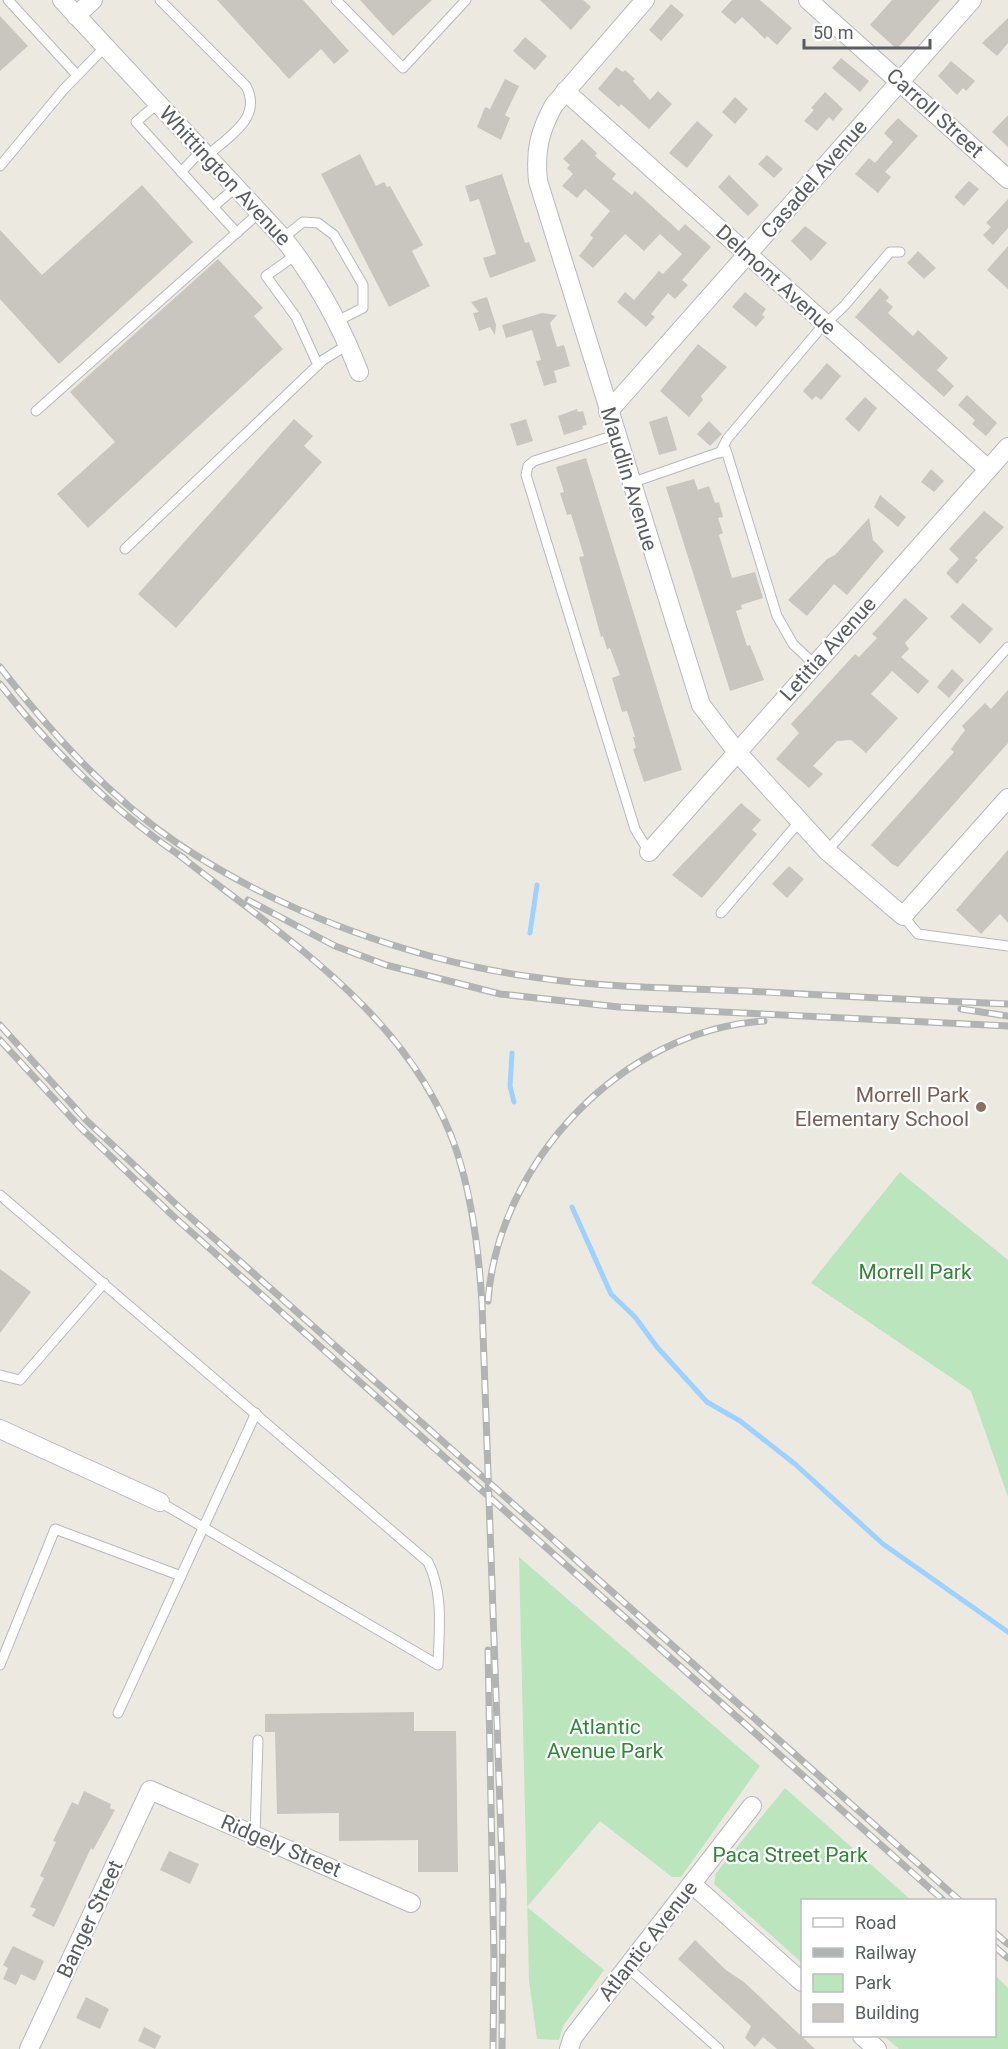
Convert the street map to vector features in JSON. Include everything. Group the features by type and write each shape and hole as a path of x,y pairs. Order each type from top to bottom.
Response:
{"street":[{"name":"Whittington Avenue","path":"62,0 284,237 338,321 359,372"},
{"path":"76,16 93,0"},
{"name":"Maudlin Avenue","path":"645,0 565,92 543,126 536,146 538,181 693,688 710,720 827,851 903,916"},
{"name":"Carroll Street","path":"808,0 1008,179"},
{"name":"Casadel Avenue","path":"608,411 972,0"},
{"name":"Delmont Avenue","path":"565,92 988,469"},
{"name":"Letitia Avenue","path":"649,852 1008,447"},
{"path":"903,916 1008,798"},
{"path":"0,1429 160,1503"},
{"name":"Ridgely Street","path":"150,1790 411,1903"},
{"name":"Banger Street","path":"29,2049 150,1790"},
{"name":"Atlantic Avenue","path":"569,2049 573,2037 753,1806"},
{"path":"692,1884 801,1981"},
{"path":"863,2037 877,2049"}],"lane":[{"path":"8,0 77,75"},
{"path":"160,0 246,86 253,106 250,116 181,172"},
{"path":"336,0 403,68 466,0"},
{"path":"0,166 77,75 105,47"},
{"path":"158,104 136,122 237,233"},
{"path":"213,207 236,187"},
{"path":"36,411 260,212"},
{"path":"284,237 303,222 318,223 334,235 363,285 363,308 338,321"},
{"path":"720,453 727,439 890,252 900,252"},
{"path":"297,254 266,276 296,317 318,365"},
{"path":"125,549 318,365 348,344"},
{"path":"615,435 534,460 528,466 526,475 635,829 649,852"},
{"path":"630,483 726,450 781,625 793,644 815,664"},
{"path":"827,851 1008,647"},
{"path":"721,913 800,821"},
{"path":"903,916 918,934 1008,946"},
{"path":"0,1195 428,1562 435,1576 440,1599 438,1665 160,1503"},
{"path":"0,1375 20,1380 104,1283"},
{"path":"118,1713 256,1413"},
{"path":"0,1665 55,1529 181,1576"},
{"path":"255,1835 258,1740"},
{"path":"627,1967 719,2049"}],"green space":[{"name":"Morrell Park","path":"900,1172 1008,1260 1008,1497 971,1391 811,1283"},
{"name":"Atlantic Avenue Park","path":"519,1557 760,1766 681,1877 672,1877 600,1821 527,1907"},
{"name":"Paca Street Park","path":"785,1788 910,1899 801,1899 801,1962 714,1884 716,1873"},
{"path":"527,1907 604,1970 563,2026 559,2040 537,2039 529,1981"},
{"path":"996,1976 1008,1988 1008,2049 899,2049 885,2037 996,2037"}],"building":[{"path":"217,0 303,0 349,51 334,64 321,49 289,79"},
{"path":"360,0 432,0 393,36"},
{"path":"540,0 583,0 591,7 571,30"},
{"path":"732,0 760,0 792,28 777,45 767,36 765,39 742,17 735,24 721,12"},
{"path":"892,0 940,0 897,49 870,25"},
{"path":"671,4 684,15 661,41 649,30"},
{"path":"0,16 28,46 0,71"},
{"path":"1008,18 1008,43 997,56 982,43"},
{"path":"525,37 547,56 535,70 513,51"},
{"path":"841,58 869,81 860,92 832,68"},
{"path":"951,61 975,81 966,91 963,88 957,95 938,76"},
{"path":"616,67 623,72 625,70 635,79 633,81 650,100 658,91 672,104 649,129 621,104 619,107 598,89"},
{"path":"505,79 519,86 505,115 510,118 501,140 477,127 485,107 490,109"},
{"path":"825,92 843,109 833,121 829,117 817,131 804,121 814,110 811,108"},
{"path":"735,97 748,109 735,124 722,112"},
{"path":"1008,115 1008,147 992,132"},
{"path":"898,118 918,136 885,172 891,177 878,193 855,174 869,158 875,163 893,142 884,133"},
{"path":"697,121 713,135 687,168 669,153"},
{"path":"582,139 597,153 595,156 616,174 612,179 632,195 635,191 679,231 685,224 711,247 682,280 688,285 675,299 668,293 651,314 655,317 646,327 617,302 625,292 634,300 659,271 663,274 682,254 660,234 644,251 625,234 593,268 579,256 593,238 590,235 610,211 585,189 577,198 562,186 573,174 567,168 570,165 563,159"},
{"path":"360,154 376,186 384,182 387,187 390,186 423,245 412,251 430,286 389,307 321,174"},
{"path":"767,155 783,169 774,178 758,164"},
{"path":"502,174 525,243 529,242 536,261 490,278 483,258 496,254 479,199 470,202 465,186"},
{"path":"729,175 759,205 748,216 718,187"},
{"path":"969,181 979,189 964,206 954,197"},
{"path":"142,185 193,242 59,364 0,299 0,230 42,275"},
{"path":"1008,199 1008,228 993,245 983,235 991,227 986,223"},
{"path":"805,226 827,243 811,261 791,241"},
{"path":"1008,246 1008,289 987,270"},
{"path":"918,251 936,268 924,279 907,263"},
{"path":"218,259 263,308 254,316 283,349 88,528 57,494 115,442 70,392"},
{"path":"880,288 889,297 886,301 893,307 888,313 913,336 918,330 948,358 937,370 954,386 944,397 855,317"},
{"path":"745,292 766,309 762,315 765,317 756,327 732,307"},
{"path":"487,297 496,325 495,335 490,327 479,331 473,313 479,312 471,302"},
{"path":"542,313 557,315 550,323 557,347 564,345 570,366 554,371 557,382 544,386 536,361 541,360 532,330 506,338 502,325"},
{"path":"698,344 727,367 701,396 703,400 689,417 660,391"},
{"path":"827,363 841,376 821,400 816,396 812,400 803,391"},
{"path":"967,395 997,423 986,436 972,424 975,420 958,405"},
{"path":"865,397 877,408 859,432 845,419"},
{"path":"577,409 578,412 583,411 587,425 582,426 583,429 564,435 558,416"},
{"path":"667,416 677,450 659,455 649,422"},
{"path":"294,419 313,436 304,446 322,462 176,628 138,594"},
{"path":"526,419 533,441 517,446 510,424"},
{"path":"709,421 722,434 710,446 697,434"},
{"path":"586,458 682,770 644,782 633,749 636,748 633,737 635,737 627,711 622,712 612,678 620,675 610,648 607,649 603,636 601,637 579,557 584,556 571,514 567,515 560,493 564,492 556,467"},
{"path":"931,469 944,481 934,492 921,482"},
{"path":"694,479 698,490 709,486 715,503 719,502 723,517 718,518 723,533 719,535 732,578 755,572 763,598 741,605 742,609 736,611 747,646 750,645 764,680 730,691 666,487"},
{"path":"880,495 906,517 898,527 874,507"},
{"path":"984,511 1004,527 975,558 978,560 957,584 946,573 959,559 949,549"},
{"path":"869,518 873,540 884,551 847,595 834,584 807,616 788,600 827,559 835,555"},
{"path":"905,598 928,618 905,643 909,649 901,657 929,681 918,694 892,671 871,694 898,718 866,753 851,740 837,741 813,766 823,774 809,788 776,759 799,733 791,724 855,654 859,657 877,638 872,634"},
{"path":"963,603 993,629 980,644 950,617"},
{"path":"952,669 964,680 949,698 937,687"},
{"path":"1008,690 1008,743 898,867 892,864 871,845 954,752 951,749 965,730 962,726 985,703 991,709"},
{"path":"741,803 761,820 752,830 757,834 702,898 672,875"},
{"path":"1008,850 1008,923 1000,914 981,934 956,910"},
{"path":"789,866 804,879 787,898 772,884"},
{"path":"0,1269 31,1292 0,1333"},
{"path":"414,1712 414,1731 456,1731 458,1872 418,1872 418,1840 339,1841 339,1813 277,1814 275,1732 265,1732 265,1714"},
{"path":"84,1791 111,1804 110,1808 115,1810 93,1850 91,1848 54,1927 32,1916 36,1909 30,1907 44,1878 40,1876 56,1842 53,1841 72,1802 78,1805"},
{"path":"169,1851 199,1864 190,1884 160,1870"},
{"path":"695,1940 726,1970 744,1982 815,2049 777,2049 763,2037 755,2047 745,2038 751,2026 678,1959"},
{"path":"13,1946 44,1961 35,1981 21,1974 16,1985 3,1979 8,1968 3,1965"},
{"path":"86,1997 109,2009 100,2029 76,2018"},
{"path":"144,2027 161,2036 155,2049 138,2041"}],"waterway":[{"path":"530,933 537,885"},
{"path":"512,1053 510,1086 514,1102"},
{"path":"572,1207 611,1294 635,1317 657,1347 707,1402 740,1421 795,1464 883,1544 1008,1632"}],"railway":[{"path":"0,667 39,716 104,784 127,805 177,843 260,891 351,931 398,947 493,970 591,984 1008,1004"},
{"path":"0,684 41,733 85,779 133,821 185,859"},
{"path":"179,855 302,950 341,984 377,1021 410,1060 437,1104 463,1171 474,1227 482,1304 503,1891 502,2049"},
{"path":"248,900 335,946 386,965 500,994 619,1007 1008,1026"},
{"path":"961,1009 1008,1016"},
{"path":"488,1301 497,1249 516,1200 543,1154 577,1112 617,1077 663,1049 712,1030 764,1021"},
{"path":"0,1025 87,1121 180,1208 958,1899"},
{"path":"0,1040 80,1127 172,1215 942,1899"},
{"path":"488,1650 494,1960 493,2049"},
{"path":"996,1934 1008,1944"},
{"path":"996,1948 1008,1958"}],"place":[{"name":"Morrell Park Elementary School","path":"981,1107"}]}
